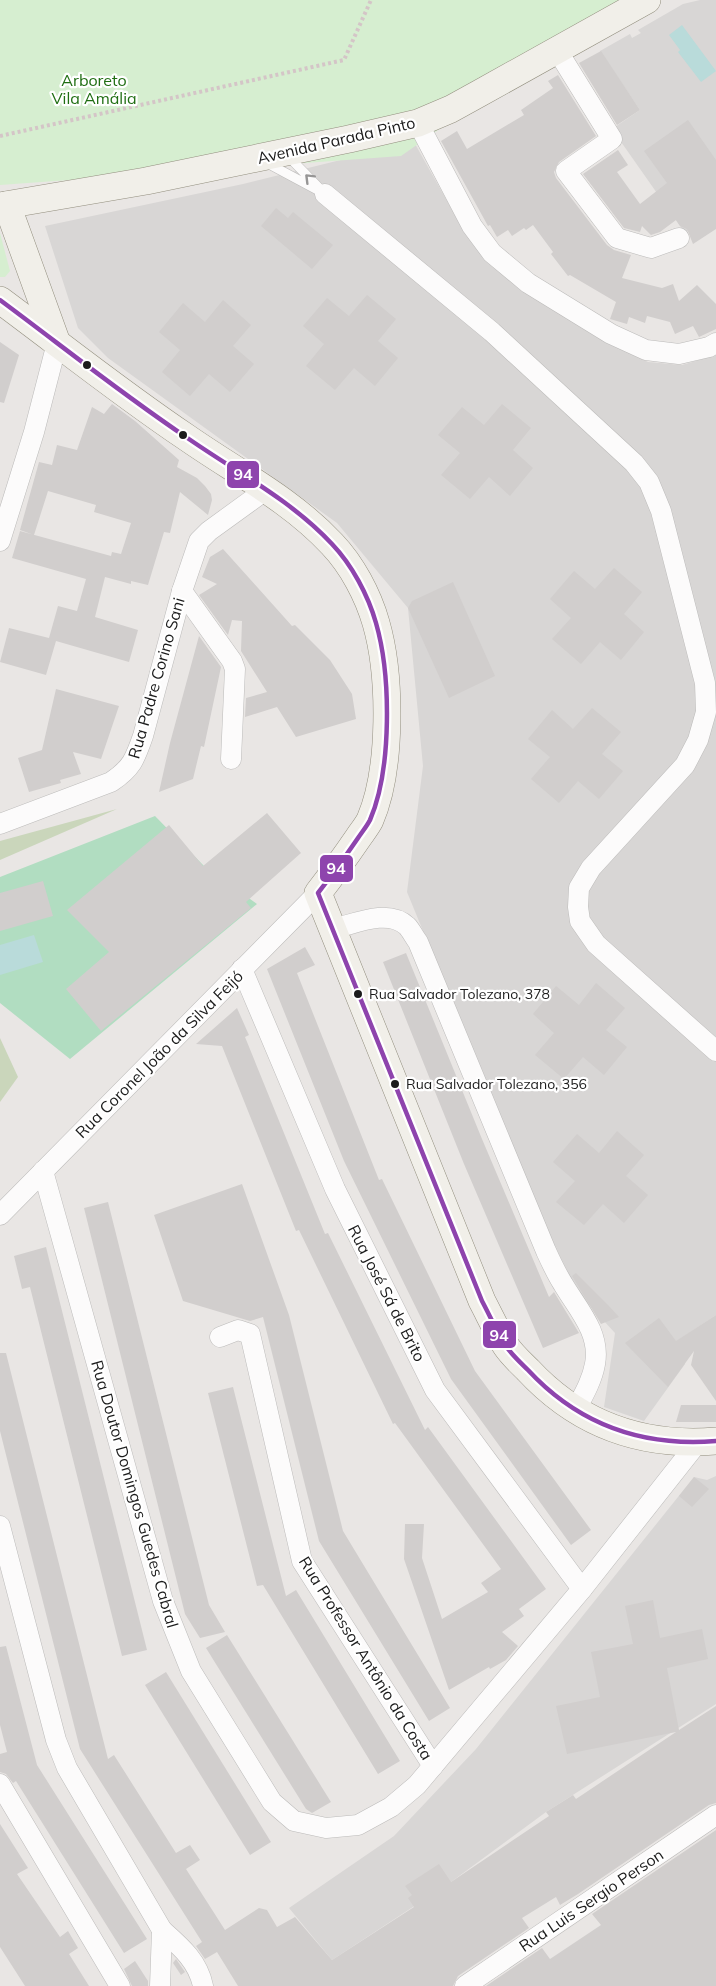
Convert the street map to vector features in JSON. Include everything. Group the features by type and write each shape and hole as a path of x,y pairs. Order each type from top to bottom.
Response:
{"street":[{"name":"Avenida Parada Pinto","path":"4,206 146,182 418,123 452,109 646,0"},
{"path":"557,50 612,139 566,171 616,238 651,248 679,237"},
{"path":"418,123 472,226 492,253 528,283 611,334 646,350 679,354 709,347 716,343"},
{"path":"325,194 492,332 634,463 649,483 661,511 705,683 706,712 698,740 684,765 591,868 579,888 578,907 580,921 596,944 716,1051"},
{"path":"0,542 34,432 57,343 4,206"},
{"path":"0,292 15,285 24,275 28,264"},
{"path":"0,300 102,379 267,489 333,545 359,581 376,622 383,665 387,712 382,777 370,820 318,893 482,1301 507,1348 537,1380 575,1411 606,1427 649,1438 707,1442"},
{"name":"Rua Padre Corino Sani","path":"2,818 111,782 125,773 135,759 182,591 199,541 209,531 267,489"},
{"name":"Rua Padre Corino Sani","path":"182,591 232,661 235,669 231,759"},
{"name":"Rua Coronel João da Silva Feijó","path":"0,1215 318,893"},
{"path":"333,929 382,917 396,918 407,926 418,942 546,1251 562,1283 589,1326 595,1344 596,1362 591,1379 575,1411"},
{"name":"Rua José Sá de Brito","path":"242,969 334,1189 435,1390 582,1589"},
{"name":"Rua Doutor Domingos Guedes Cabral","path":"43,1171 163,1601 191,1671 272,1802 294,1821 326,1828 358,1824 391,1807 417,1785 707,1442"},
{"name":"Rua Professor Antônio da Costa","path":"220,1337 238,1330 250,1334 302,1561 433,1766"},
{"path":"0,1526 56,1740 64,1759 162,1930 185,1950 200,1974 203,1986"},
{"path":"0,1784 120,1986"},
{"name":"Rua Luis Sergio Person","path":"465,1986 716,1815"},
{"path":"160,1986 162,1930"}],"lane":[{"path":"284,152 325,194"},
{"path":"257,158 325,194"}],"path":[{"path":"0,136 344,60 371,0"}],"shaded area":[{"path":"700,0 716,0 716,212 685,233 612,129 640,110 600,51 630,34 632,38 641,33 638,30 683,4"},
{"path":"414,142 465,233 607,341 648,362 682,365 716,355 716,1315 671,1345 685,1364 644,1421 604,1407 615,1333 567,1281 407,892 423,766 408,608 337,523 108,358 78,328 45,226 243,184"},
{"path":"716,1476 716,1704 546,1812 451,1882 332,1960 289,1908 394,1836 476,1749 694,1477 707,1480"}],"green space":[{"name":"Arboreto Vila Amália","path":"0,0 623,0 401,156 0,185"},
{"path":"0,233 10,271 5,277 0,277"},
{"path":"117,809 0,860 0,841"},
{"path":"155,816 204,866 257,904 70,1059 0,1003 0,877"},
{"path":"0,1038 18,1077 0,1102"}],"water":[{"path":"682,25 716,71 701,82 678,52 680,50 669,35"},
{"path":"34,935 43,962 0,975 0,945"}],"building":[{"path":"601,51 640,110 617,125 579,63"},
{"path":"558,75 596,136 559,162 554,172 556,178 607,245 614,250 631,255 622,278 662,288 673,284 679,301 697,285 716,304 716,329 699,337 693,326 675,334 670,322 647,316 645,323 629,317 627,324 610,319 616,302 570,275 568,276 533,225 512,236 508,230 497,237 490,225 488,226 441,141 457,131 467,149 524,115 521,110 553,88 548,81"},
{"path":"688,120 716,160 716,229 693,244 687,229 680,226 676,220 660,232 651,235 642,226 640,232 624,228 583,174 618,150 628,165 617,172 640,204 667,183 644,151"},
{"path":"276,208 288,218 293,212 333,245 312,269 261,226"},
{"path":"367,295 396,319 378,341 398,358 375,386 354,368 335,390 306,366 324,344 303,326 327,298 349,316"},
{"path":"223,300 251,325 233,346 254,364 230,392 209,374 190,396 162,372 180,350 159,332 183,303 205,322"},
{"path":"0,342 19,355 4,403 0,402"},
{"path":"112,404 179,460 177,467 197,478 211,494 212,500 208,515 180,492 170,533 164,532 148,585 131,581 131,584 105,577 95,617 138,630 129,662 56,641 46,675 0,662 9,628 49,638 58,606 77,611 86,579 12,558 20,531 32,534 20,530 39,462 52,465 57,445 77,450 92,407 104,414","holes":["48,491 96,505 94,512 131,523 121,554 112,552 111,556 34,535"]},
{"path":"502,404 531,428 513,450 533,468 510,496 489,477 470,499 441,475 460,453 438,435 462,407 484,425"},
{"path":"223,549 292,626 295,625 330,660 352,694 356,719 296,737 277,707 245,717 246,698 267,692 241,651 242,621 232,620 228,635 199,595 217,584 202,577 210,557"},
{"path":"614,568 642,592 624,614 644,632 621,660 600,642 581,664 552,639 571,618 550,599 574,571 595,589"},
{"path":"453,582 495,676 449,698 408,608 412,601"},
{"path":"199,636 221,667 204,747 201,746 193,779 159,792 170,743"},
{"path":"56,689 119,706 101,759 73,752 81,774 60,780 61,783 29,792 18,758 42,750"},
{"path":"592,708 621,732 602,754 623,771 599,799 578,781 559,803 531,779 550,757 528,739 552,710 573,729"},
{"path":"267,813 301,853 246,902 251,908 101,1031 66,989 109,952 67,910 169,825 203,866"},
{"path":"43,881 53,916 0,931 0,893"},
{"path":"305,947 315,965 297,973 379,1180 382,1179 475,1371 591,1530 571,1545 451,1379 344,1161 267,969"},
{"path":"406,953 549,1297 554,1292 579,1333 543,1348 464,1164 383,962"},
{"path":"596,983 625,1008 606,1030 627,1047 604,1075 583,1057 564,1079 535,1055 554,1033 533,1014 556,986 579,1005"},
{"path":"237,1008 249,1035 245,1037 325,1234 328,1233 425,1430 428,1427 546,1589 519,1609 524,1616 502,1632 518,1646 506,1660 449,1690 404,1559 405,1524 424,1524 422,1558 442,1619 488,1592 481,1583 501,1569 395,1423 393,1424 299,1230 296,1231 222,1046 196,1044"},
{"path":"617,1131 644,1155 626,1176 648,1195 624,1223 603,1204 584,1225 556,1202 575,1181 553,1162 577,1134 599,1153"},
{"path":"242,1184 289,1315 343,1531 450,1708 429,1721 319,1541 263,1317 250,1321 183,1301 154,1215"},
{"path":"108,1202 209,1605 225,1632 200,1638 185,1614 84,1208"},
{"path":"46,1247 147,1650 122,1656 30,1287 22,1289 14,1256"},
{"path":"576,1273 619,1317 601,1324 572,1276"},
{"path":"716,1315 716,1401 691,1365 694,1351 668,1387 625,1343 659,1318 676,1341"},
{"path":"0,1353 6,1353 108,1759 114,1755 176,1853 190,1845 200,1860 186,1869 225,1930 259,1908 267,1910 277,1927 295,1917 332,1960 414,1907 408,1898 412,1895 405,1886 439,1864 451,1882 549,1816 546,1812 573,1795 576,1799 676,1732 567,1754 556,1706 600,1697 591,1652 633,1644 625,1606 653,1600 660,1638 702,1629 708,1659 667,1668 679,1730 716,1706 716,1803 709,1805 560,1905 556,1897 522,1918 529,1928 458,1976 453,1986 238,1986 217,1952 205,1959 196,1946 202,1942 80,1749 0,1431"},
{"path":"233,1387 286,1596 296,1590 400,1761 378,1774 263,1585 257,1586 208,1393"},
{"path":"681,1405 716,1405 716,1422 676,1422"},
{"path":"694,1477 709,1489 692,1507 679,1496"},
{"path":"227,1635 331,1802 312,1813 306,1809 206,1648"},
{"path":"6,1646 37,1765 147,1939 124,1953 16,1781 13,1783 6,1774 0,1772 0,1754 7,1752 0,1725 0,1647"},
{"path":"166,1672 271,1842 250,1855 145,1685"},
{"path":"0,1824 28,1868 17,1874 60,1937 68,1931 78,1948 69,1954 89,1986 25,1986 0,1947"},
{"path":"716,1830 716,1986 486,1986 542,1948 550,1959 601,1925 592,1914"},
{"path":"176,1959 185,1972 181,1975 173,1963"},
{"path":"135,1961 148,1981 148,1986 132,1986 124,1969"}],"transit line":[{"name":"94","path":"0,300 139,404 298,513 332,544 353,571 369,602 381,644 386,695 386,749 377,799 370,820 318,893 482,1301 511,1353 568,1405 590,1418 637,1436 689,1442 716,1441"}],"place":[{"name":"Rua Salvador Tolezano, 378","path":"358,994"},
{"name":"Rua Salvador Tolezano, 356","path":"395,1084"}]}
